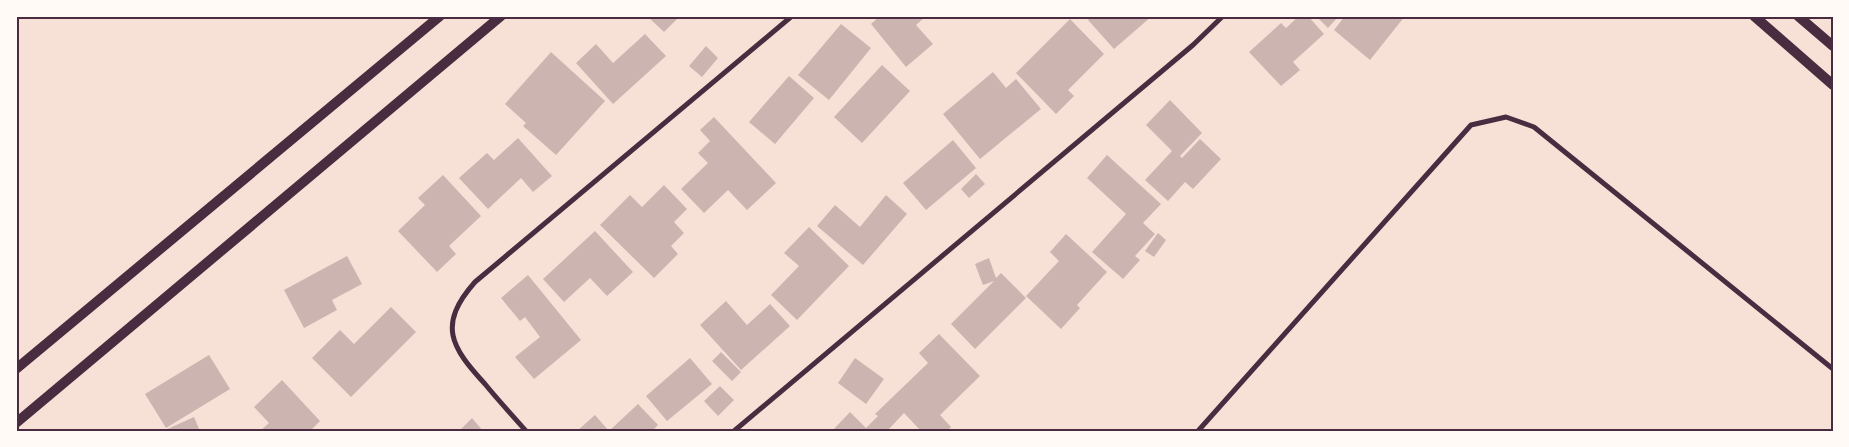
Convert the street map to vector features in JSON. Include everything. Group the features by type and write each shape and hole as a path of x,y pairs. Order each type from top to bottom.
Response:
{"main road":[{"path":"16,369 440,16"},
{"path":"16,423 501,16"},
{"path":"1754,16 1833,85"},
{"path":"1798,16 1833,46"}],"street":[{"path":"526,431 468,365 458,350 452,328 462,296 482,275 792,16"},
{"path":"734,431 1193,45 1223,16"},
{"path":"1198,431 1471,125 1506,117 1534,127 1833,368"}],"building":[{"path":"647,16 680,16 664,32"},
{"path":"880,16 926,16 916,25 933,44 906,67 871,24"},
{"path":"1092,16 1152,16 1114,49 1088,20"},
{"path":"1299,16 1308,16 1324,34 1293,62 1300,70 1281,86 1249,52 1281,23 1286,28"},
{"path":"1316,16 1339,16 1328,28"},
{"path":"1345,16 1405,16 1370,60 1334,30"},
{"path":"1070,19 1104,54 1068,90 1074,96 1056,114 1016,73"},
{"path":"841,24 871,48 829,100 798,75"},
{"path":"645,34 666,56 613,104 576,63 596,44 613,63"},
{"path":"706,46 718,58 702,77 689,66"},
{"path":"551,52 605,101 556,155 523,126 526,123 505,104"},
{"path":"882,65 910,91 862,143 834,117"},
{"path":"993,72 1006,88 1016,79 1041,109 980,159 943,114"},
{"path":"789,76 814,98 775,144 749,122"},
{"path":"1170,100 1202,133 1180,156 1182,158 1200,139 1221,159 1193,189 1185,182 1168,201 1145,180 1172,151 1146,125"},
{"path":"714,117 776,183 747,210 728,190 704,213 681,189 708,163 698,153 710,141 700,130"},
{"path":"518,138 552,176 533,192 521,178 488,209 459,178 487,153 494,160"},
{"path":"953,140 976,168 926,210 903,183"},
{"path":"1107,155 1161,204 1143,223 1155,234 1135,256 1140,260 1123,279 1092,252 1126,214 1087,178"},
{"path":"976,174 985,184 969,198 961,189"},
{"path":"443,175 481,216 449,246 456,254 437,272 398,231 425,205 418,198"},
{"path":"664,185 687,209 674,222 684,233 671,246 678,254 654,278 600,225 630,195 642,207"},
{"path":"886,195 907,214 863,265 817,226 835,205 860,227"},
{"path":"809,227 849,266 797,320 771,295 799,266 784,253"},
{"path":"595,231 633,272 607,296 590,278 564,302 543,279"},
{"path":"1158,233 1166,240 1154,257 1145,251"},
{"path":"1066,234 1107,272 1077,305 1080,308 1061,329 1026,296 1059,261 1050,252"},
{"path":"347,256 362,284 332,300 337,310 304,328 284,290"},
{"path":"989,258 996,278 1001,273 1026,298 975,349 951,324 994,281 983,285 975,264"},
{"path":"528,275 581,340 534,379 515,357 540,337 525,317 520,321 501,298"},
{"path":"726,301 747,325 770,304 790,326 741,370 700,325"},
{"path":"391,307 416,332 351,397 312,358 340,330 354,344"},
{"path":"939,334 980,376 940,415 951,427 947,431 921,431 904,413 887,431 832,431 850,412 866,428 878,416 875,414 928,363 919,353"},
{"path":"721,352 741,372 732,381 712,361"},
{"path":"209,355 230,389 166,428 145,394"},
{"path":"690,358 712,384 667,421 646,396"},
{"path":"855,358 884,379 866,404 838,383"},
{"path":"282,380 320,421 310,431 260,431 269,423 254,407"},
{"path":"720,386 734,400 718,416 704,401"},
{"path":"638,404 658,425 652,431 609,431"},
{"path":"595,415 609,431 577,431"},
{"path":"194,417 200,431 163,431"},
{"path":"472,418 483,431 459,431"}]}
